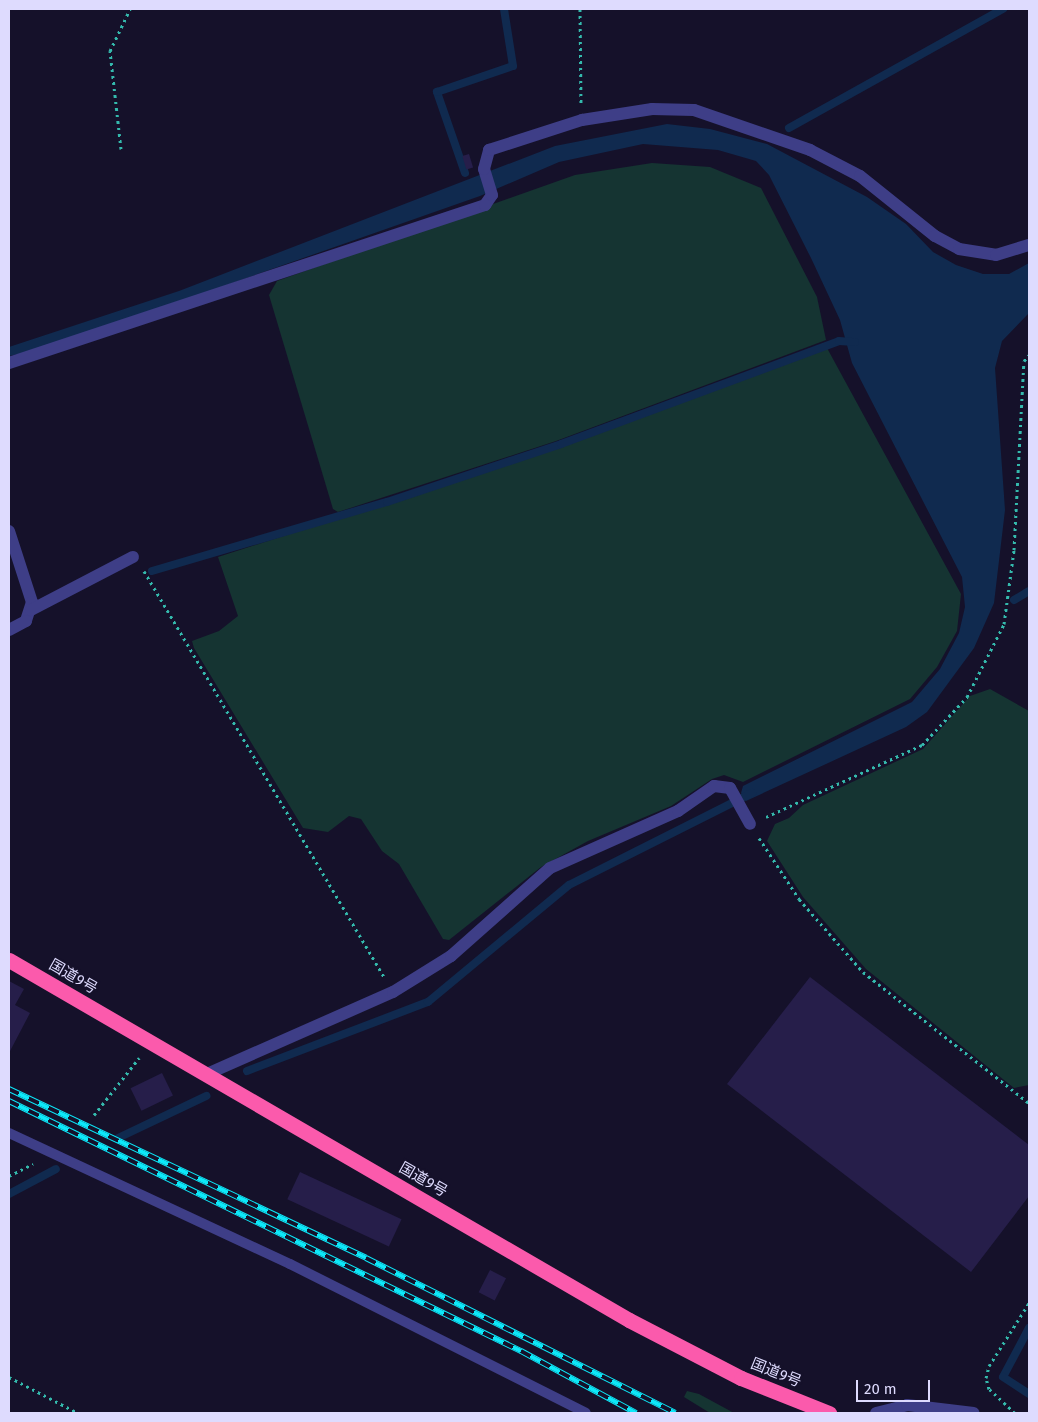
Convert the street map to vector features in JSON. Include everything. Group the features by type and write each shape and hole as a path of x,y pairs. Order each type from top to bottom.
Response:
{"highway":[{"name":"国道9号","path":"9,960 629,1320 741,1378 829,1413"}],"street":[{"path":"9,362 485,205 490,190 484,169 489,150 582,120 652,109 694,110 737,121 810,150 860,176 934,236 959,249 996,255 1029,245"},
{"path":"9,531 28,580 31,610 26,621 9,630"},
{"path":"31,610 133,557"},
{"path":"207,1074 393,992 451,956 550,868 678,811 714,786 722,785 734,794 750,824"},
{"path":"876,1413 907,1405 974,1413"}],"lane":[{"path":"9,1133 47,1153 290,1264 586,1413"}],"path":[{"path":"121,149 110,51 130,9"},
{"path":"580,9 582,120"},
{"path":"1029,355 1024,361 1014,550 1004,624 967,697 922,745 750,824 799,898 864,972 1029,1103"},
{"path":"133,557 393,992"},
{"path":"94,1115 142,1056"},
{"path":"9,1176 47,1153"},
{"path":"1014,1413 989,1389 986,1378 1029,1303"},
{"path":"9,1377 78,1413"}],"green space":[{"path":"652,163 710,167 761,188 817,297 826,340 556,441 338,512 333,509 269,295 277,281 575,175"},
{"path":"827,348 961,594 957,631 937,667 910,699 743,782 724,775 712,779 671,806 588,841 541,867 449,940 443,939 399,864 382,851 361,819 349,816 328,832 303,828 194,648 192,641 219,631 238,616 218,557 563,446"},
{"path":"990,689 1029,711 1029,1085 1014,1088 866,969 803,897 767,841 775,824 789,818 803,805 923,749 970,696"},
{"path":"687,1391 699,1394 734,1413 710,1413 684,1397"}],"water":[{"path":"667,124 710,129 767,144 867,197 906,224 933,252 956,265 983,274 1009,274 1029,263 1029,313 1002,341 995,368 1005,510 994,603 974,648 927,712 906,727 746,801 741,793 743,786 912,702 940,669 959,633 965,607 962,577 852,363 840,320 811,258 769,175 756,161 718,150 643,144 559,162 480,196 47,348 9,356 9,347 179,291 555,146"}],"building":[{"path":"469,154 473,167 466,169 462,156"},
{"path":"810,977 1029,1145 1029,1196 971,1272 727,1084"},
{"path":"9,981 24,989 15,1005 30,1013 9,1053"},
{"path":"162,1073 173,1095 142,1111 131,1088"},
{"path":"300,1172 402,1219 389,1247 287,1199"},
{"path":"490,1270 506,1278 495,1300 479,1292"}],"waterway":[{"path":"465,173 437,92 513,66 504,9"},
{"path":"789,128 1003,9"},
{"path":"152,571 387,502 561,444 839,341 855,342"},
{"path":"1014,600 1029,591"},
{"path":"247,1071 428,1002 569,885 752,793"},
{"path":"118,1138 206,1096"},
{"path":"9,1194 56,1169"},
{"path":"1029,1328 1003,1377 1029,1394"}],"railway":[{"path":"9,1089 366,1258 675,1413"},
{"path":"9,1101 521,1351 636,1413"}]}
